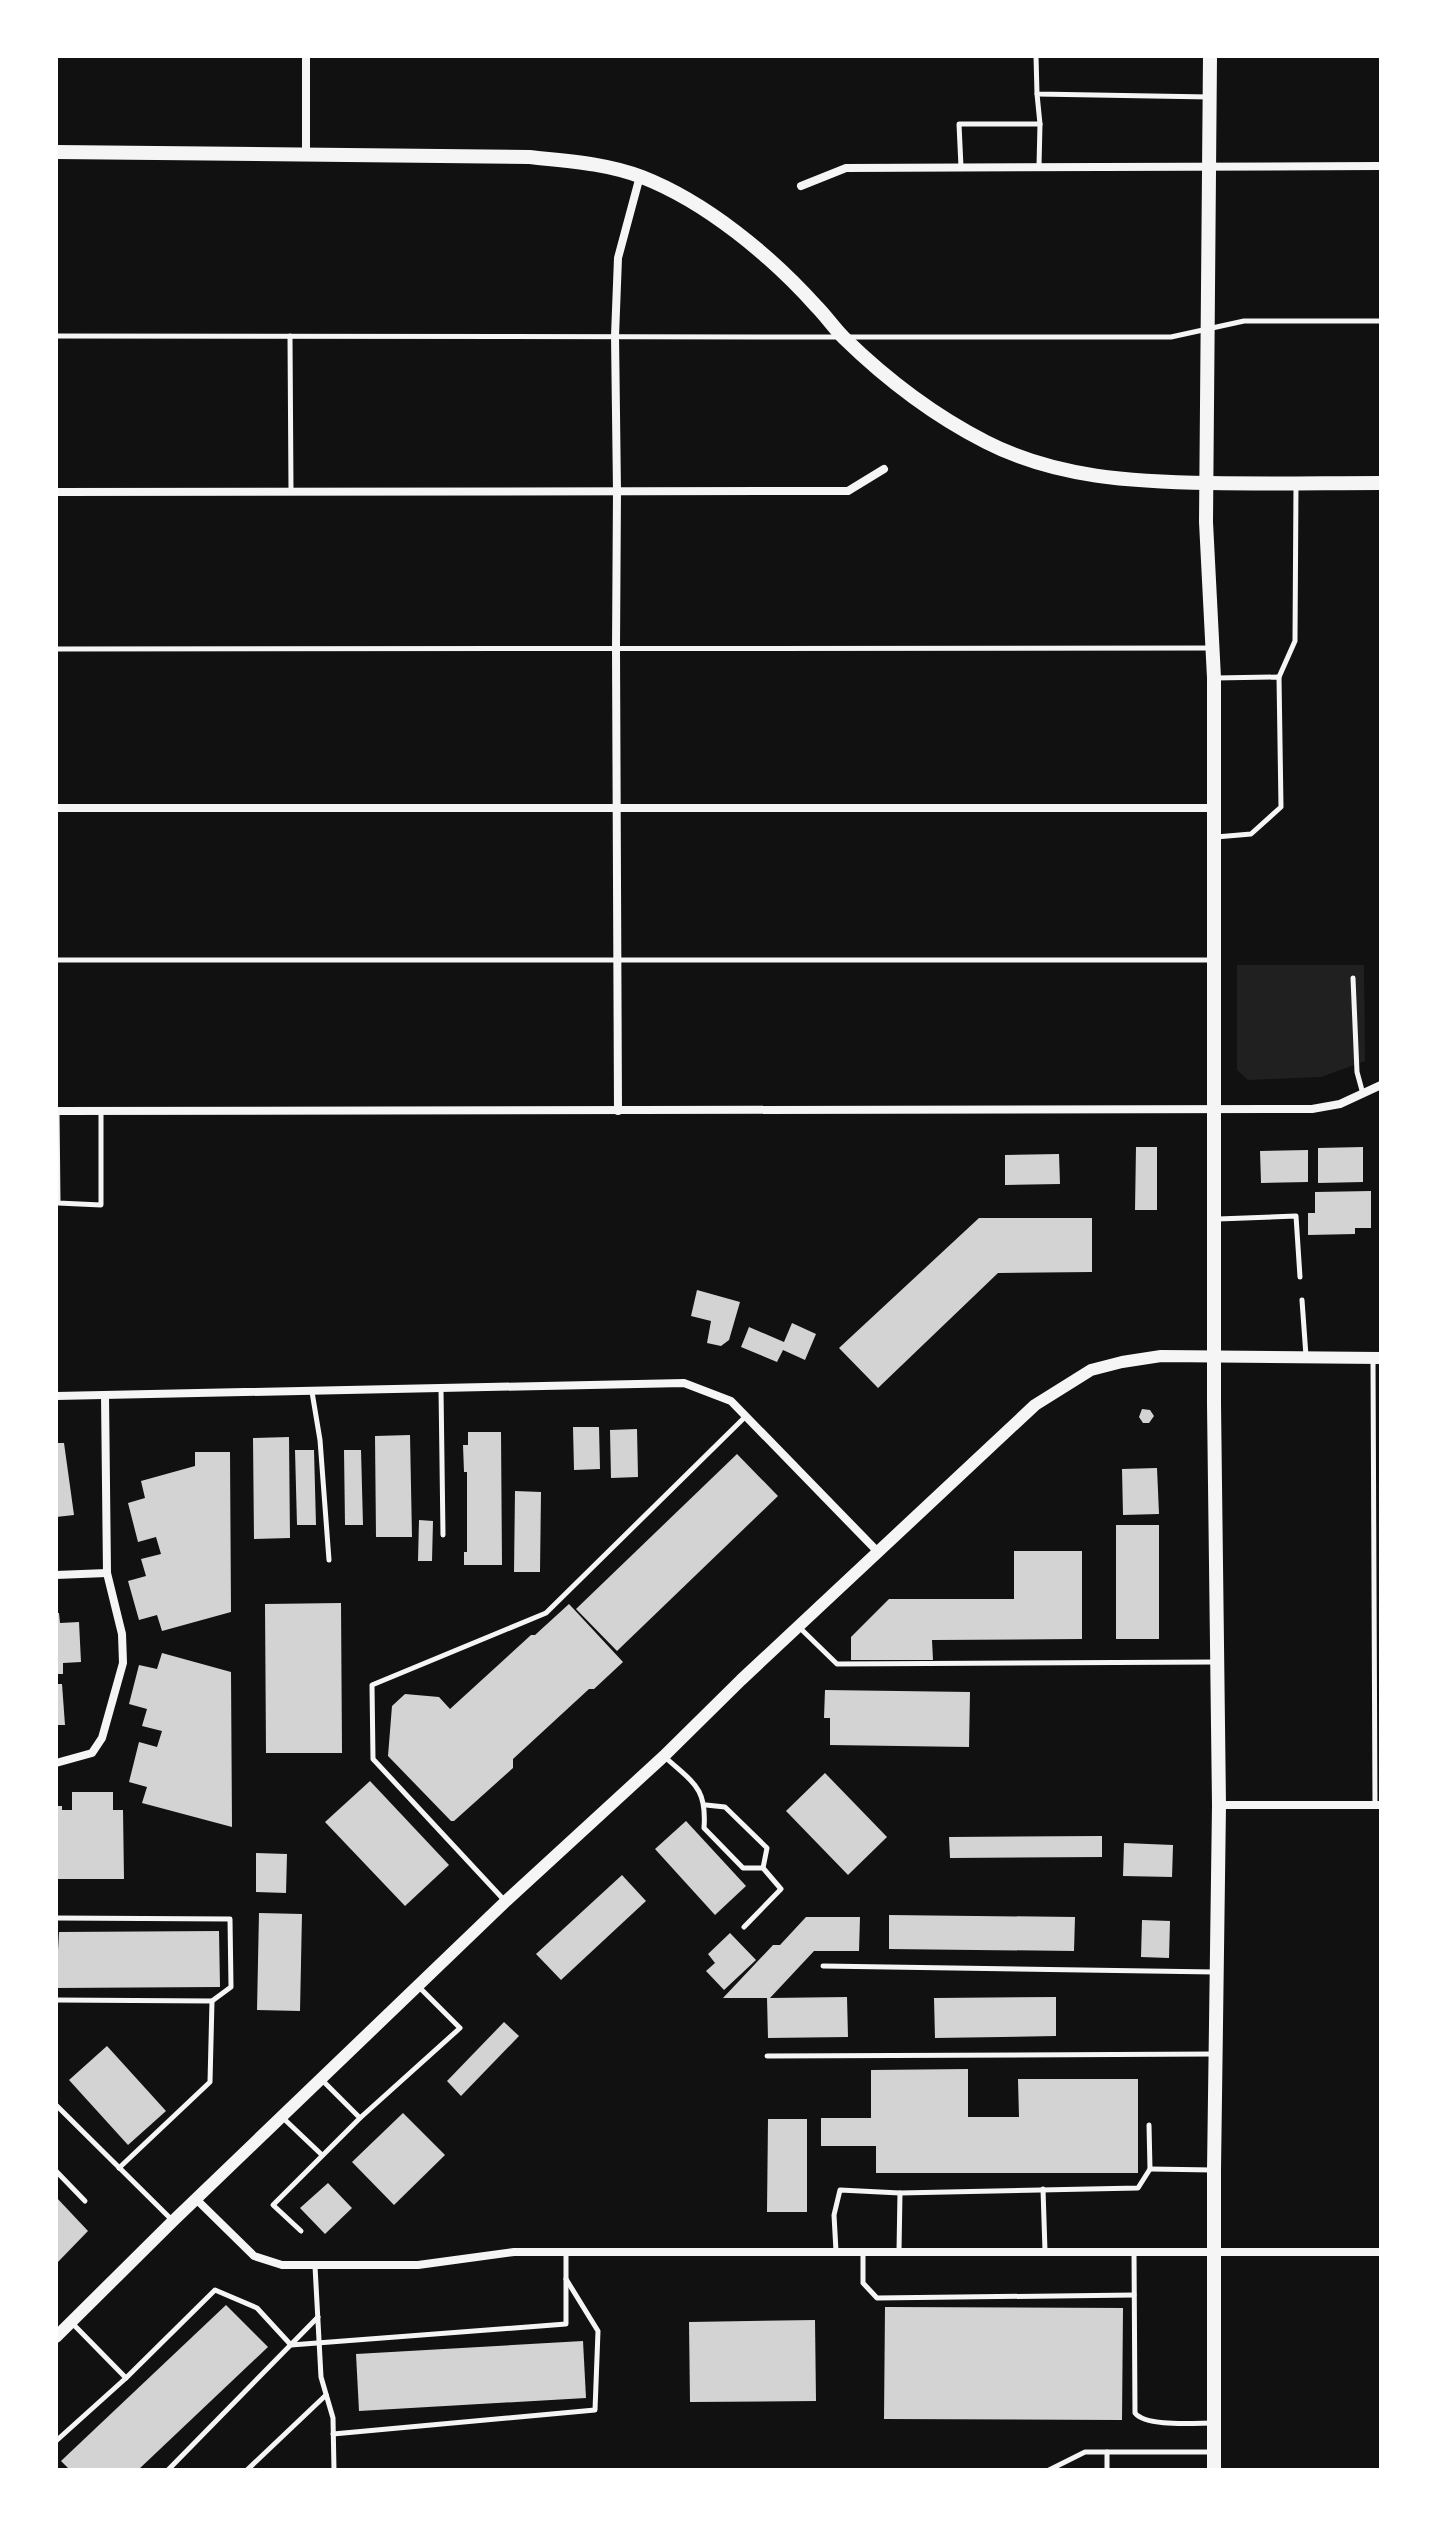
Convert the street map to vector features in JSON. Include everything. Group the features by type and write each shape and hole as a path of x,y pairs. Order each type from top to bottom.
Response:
{"main road":[{"path":"1210,56 1206,483 1214,678 1219,1805 1214,2470"},
{"path":"56,152 529,157 591,163 640,176 703,207 739,233 815,304 842,337 927,407 987,443 1042,464 1094,476 1143,482 1381,483"}],"street":[{"path":"306,56 306,156"},
{"path":"801,186 846,168 1381,166"},
{"path":"618,1111 615,336 618,258 640,176"},
{"path":"56,492 848,491 884,469"},
{"path":"56,808 1215,808"},
{"path":"57,1111 1312,1109 1340,1104 1381,1085"},
{"path":"56,2337 506,1901 1035,1405 1091,1370 1161,1356 1377,1358"},
{"path":"56,1396 684,1383 731,1401 878,1552"},
{"path":"56,1763 92,1753 102,1738 123,1663 122,1634 107,1573 105,1395"},
{"path":"56,1575 107,1573"},
{"path":"1219,1805 1378,1805"},
{"path":"196,2199 254,2256 282,2265 418,2265 514,2252 1381,2252"}],"lane":[{"path":"1036,56 1039,166"},
{"path":"1037,94 1211,97"},
{"path":"961,167 959,124 1040,124"},
{"path":"56,336 1171,337 1244,321 1381,321"},
{"path":"290,336 291,491"},
{"path":"1215,837 1251,834 1281,807 1279,677 1295,641 1296,484"},
{"path":"56,649 1213,648"},
{"path":"1214,678 1279,677"},
{"path":"56,960 1215,960"},
{"path":"1353,978 1357,1072 1363,1095"},
{"path":"57,1111 58,1203 101,1205 101,1111"},
{"path":"1215,1219 1296,1216 1300,1277"},
{"path":"1302,1300 1306,1357"},
{"path":"1377,1358 1378,1805"},
{"path":"441,1388 443,1535"},
{"path":"312,1391 320,1440 329,1560"},
{"path":"506,1901 373,1759 372,1685 546,1613 746,1416"},
{"path":"798,1627 837,1664 1216,1662"},
{"path":"664,1756 699,1788 706,1805 704,1828 743,1868 763,1868 781,1889 744,1927"},
{"path":"706,1805 725,1807 767,1848 763,1868"},
{"path":"56,1918 230,1919 231,1987 212,2001 56,2000"},
{"path":"823,1966 1216,1972"},
{"path":"301,2231 273,2205 360,2118 460,2028 418,1987"},
{"path":"119,2168 210,2082 212,2001"},
{"path":"767,2056 1215,2054"},
{"path":"322,2079 360,2118"},
{"path":"56,2105 173,2221"},
{"path":"282,2117 322,2155"},
{"path":"836,2252 834,2215 840,2190 900,2193 1138,2188 1150,2169 1149,2125"},
{"path":"1150,2169 1214,2170"},
{"path":"56,2171 85,2201"},
{"path":"1043,2189 1045,2252"},
{"path":"899,2252 900,2193"},
{"path":"291,2345 566,2324 566,2252"},
{"path":"863,2252 863,2283 877,2298 1134,2295"},
{"path":"1134,2252 1135,2413 1140,2419 1153,2422 1214,2423"},
{"path":"315,2265 321,2377 333,2418 334,2470"},
{"path":"333,2434 595,2410 598,2331 566,2279"},
{"path":"56,2441 126,2378 215,2290 257,2308 291,2345"},
{"path":"168,2470 318,2317"},
{"path":"72,2322 126,2378"},
{"path":"247,2470 326,2395"},
{"path":"1049,2470 1085,2452 1214,2452"},
{"path":"1107,2452 1107,2470"}],"shaded area":[{"path":"1237,965 1364,965 1365,1061 1321,1077 1248,1080 1237,1070"}],"building":[{"path":"1136,1147 1157,1147 1157,1210 1135,1210"},
{"path":"1363,1147 1363,1182 1318,1183 1318,1148"},
{"path":"1308,1150 1308,1182 1261,1183 1260,1151"},
{"path":"1059,1154 1060,1184 1005,1185 1005,1155"},
{"path":"1371,1191 1371,1228 1355,1228 1355,1234 1308,1235 1308,1213 1315,1213 1315,1192"},
{"path":"979,1218 1092,1218 1092,1272 998,1273 878,1388 839,1348"},
{"path":"697,1290 740,1302 729,1340 721,1346 707,1343 711,1321 691,1316"},
{"path":"792,1323 816,1334 805,1360 783,1350 777,1362 741,1347 749,1327 784,1342"},
{"path":"1142,1409 1150,1410 1154,1416 1149,1423 1143,1423 1139,1417"},
{"path":"573,1427 599,1427 600,1469 574,1470"},
{"path":"637,1429 638,1477 611,1478 610,1430"},
{"path":"468,1432 501,1432 502,1565 464,1565 464,1552 467,1552 467,1472 464,1472 463,1445 468,1445"},
{"path":"410,1435 412,1537 376,1537 375,1436"},
{"path":"289,1437 290,1538 254,1539 253,1438"},
{"path":"56,1443 64,1443 74,1515 56,1517"},
{"path":"295,1450 314,1450 316,1525 297,1525"},
{"path":"344,1450 361,1450 363,1525 345,1525"},
{"path":"195,1452 230,1452 231,1612 162,1631 157,1615 139,1620 128,1581 146,1576 141,1559 161,1554 156,1537 138,1542 128,1503 145,1498 141,1481 195,1466"},
{"path":"737,1454 778,1496 617,1651 576,1609"},
{"path":"1157,1468 1159,1514 1123,1515 1122,1469"},
{"path":"515,1491 541,1492 540,1572 514,1572"},
{"path":"419,1520 433,1521 432,1561 418,1561"},
{"path":"1116,1525 1159,1525 1159,1639 1116,1639"},
{"path":"1014,1551 1082,1551 1082,1639 932,1640 933,1660 851,1660 851,1637 889,1599 1014,1599"},
{"path":"341,1603 342,1753 266,1753 265,1604"},
{"path":"569,1604 623,1662 513,1759 513,1768 451,1821 388,1756 392,1706 405,1694 439,1697 450,1709"},
{"path":"56,1613 59,1613 60,1623 79,1622 81,1662 63,1663 63,1674 56,1674"},
{"path":"162,1653 231,1672 232,1827 142,1803 147,1787 129,1782 139,1742 157,1747 162,1731 142,1726 147,1709 129,1704 139,1665 157,1669"},
{"path":"56,1684 62,1684 65,1725 56,1725"},
{"path":"825,1690 970,1692 969,1747 830,1745 830,1718 824,1718"},
{"path":"825,1773 887,1837 848,1875 786,1811"},
{"path":"370,1781 449,1865 405,1906 325,1822"},
{"path":"72,1792 113,1792 113,1810 123,1810 124,1879 56,1879 56,1806 62,1806 62,1810 72,1810"},
{"path":"686,1821 746,1886 715,1915 655,1849"},
{"path":"1102,1836 1102,1857 950,1858 949,1837"},
{"path":"1124,1843 1173,1845 1172,1877 1123,1876"},
{"path":"256,1853 287,1854 286,1893 256,1892"},
{"path":"622,1875 646,1901 561,1980 536,1954"},
{"path":"259,1913 302,1914 300,2011 257,2010"},
{"path":"889,1915 1075,1917 1074,1951 889,1949"},
{"path":"806,1917 860,1917 859,1951 814,1951 770,1998 847,1997 848,2037 768,2038 767,1998 723,1998 773,1945 780,1945"},
{"path":"1142,1920 1170,1921 1169,1958 1141,1957"},
{"path":"219,1931 220,1987 56,1988 59,1932"},
{"path":"730,1933 756,1960 724,1990 706,1971 715,1963 708,1954"},
{"path":"1056,1997 1056,2036 935,2038 934,1998"},
{"path":"504,2022 519,2036 461,2096 447,2081"},
{"path":"107,2046 166,2111 128,2145 69,2080"},
{"path":"968,2069 968,2117 1019,2117 1018,2079 1138,2079 1138,2173 876,2173 876,2146 821,2146 821,2118 871,2118 871,2070"},
{"path":"403,2113 445,2155 394,2205 352,2162"},
{"path":"768,2119 807,2119 807,2212 767,2212"},
{"path":"328,2183 352,2208 325,2234 300,2208"},
{"path":"56,2197 88,2231 56,2264"},
{"path":"226,2305 268,2347 138,2470 70,2470 61,2461"},
{"path":"885,2307 1123,2308 1122,2420 884,2419"},
{"path":"815,2320 816,2401 690,2402 689,2322"},
{"path":"583,2341 586,2398 359,2411 356,2354"}]}
